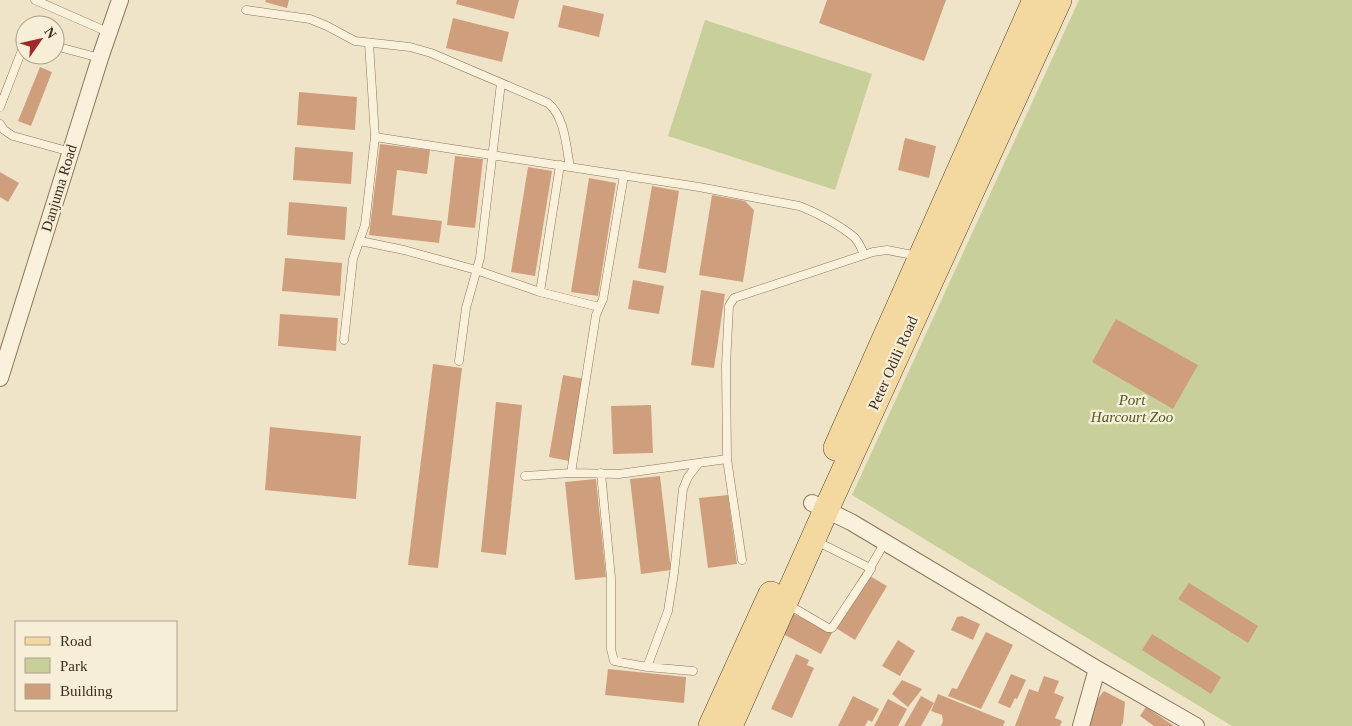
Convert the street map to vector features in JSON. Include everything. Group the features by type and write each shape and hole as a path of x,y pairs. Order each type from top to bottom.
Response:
{"main road":[{"name":"Peter Odili Road","path":"730,726 814,539 819,506 920,256 1035,0"},
{"name":"Peter Odili Road","path":"711,726 819,506 1058,0"}],"street":[{"name":"Danjuma Road","path":"0,378 100,58 120,0"},
{"path":"819,506 851,522 1196,726"},
{"path":"1081,726 1097,669"}],"lane":[{"path":"35,0 110,33"},
{"path":"246,10 310,19 356,41 410,47 431,53 548,103 555,109 560,119 570,166"},
{"path":"344,340 353,258 365,225 375,137 370,43"},
{"path":"65,49 100,58"},
{"path":"0,107 16,65"},
{"path":"459,361 466,308 480,258 501,83"},
{"path":"0,124 12,136 71,152"},
{"path":"375,137 699,186 799,206 814,212 854,237 864,254"},
{"path":"540,292 560,166"},
{"path":"572,472 591,343 599,307 603,299 624,175"},
{"path":"360,241 404,250 476,270 540,292 599,307"},
{"path":"742,560 727,459 726,365 729,306 734,298 864,254 887,250 920,256"},
{"path":"525,476 572,472 619,474 727,459"},
{"path":"646,667 668,611 683,489 688,477 698,464"},
{"path":"601,473 610,578 612,655 614,661 646,667 693,671"},
{"path":"814,539 870,568"},
{"path":"786,603 828,628 832,628 871,569 885,542"}],"green space":[{"name":"Port Harcourt Zoo","path":"1079,0 1352,0 1352,726 1232,726 852,495"},
{"path":"705,20 872,74 835,190 668,136"}],"building":[{"path":"266,0 289,0 287,8 265,2"},
{"path":"457,0 519,0 514,19 456,4"},
{"path":"827,0 946,0 924,61 819,23"},
{"path":"563,5 604,14 599,37 558,27"},
{"path":"453,18 509,32 502,62 446,48"},
{"path":"40,67 52,72 31,126 18,121"},
{"path":"299,92 357,97 355,130 297,125"},
{"path":"905,138 936,146 929,178 898,170"},
{"path":"380,144 430,150 427,174 397,170 392,215 442,221 439,243 369,235"},
{"path":"295,147 353,152 351,184 293,180"},
{"path":"455,156 483,159 475,228 447,225"},
{"path":"528,167 552,171 535,276 511,272"},
{"path":"0,172 19,183 8,202 0,197"},
{"path":"589,178 616,183 598,296 571,292"},
{"path":"652,186 679,191 666,273 638,268"},
{"path":"712,195 745,201 754,210 743,282 699,275"},
{"path":"289,202 347,207 345,240 287,235"},
{"path":"285,258 342,263 340,296 282,291"},
{"path":"633,280 664,286 659,314 628,309"},
{"path":"701,290 725,294 714,368 691,365"},
{"path":"280,314 338,318 336,351 278,346"},
{"path":"1116,319 1198,365 1173,409 1092,362"},
{"path":"433,364 462,368 438,568 408,565"},
{"path":"563,375 584,379 569,461 549,457"},
{"path":"496,402 522,405 506,555 481,552"},
{"path":"651,405 653,453 613,454 611,406"},
{"path":"270,427 361,436 356,499 265,490"},
{"path":"660,476 671,570 641,574 630,479"},
{"path":"596,479 606,577 575,580 565,482"},
{"path":"728,495 737,564 708,568 699,498"},
{"path":"863,572 887,586 855,640 831,625"},
{"path":"1189,583 1258,626 1248,643 1178,599"},
{"path":"794,614 832,633 821,654 783,634"},
{"path":"962,616 980,624 973,640 951,630 957,617"},
{"path":"986,632 1013,645 981,709 948,696 952,688 957,689"},
{"path":"1152,634 1221,677 1211,694 1142,650"},
{"path":"898,640 915,651 900,676 882,666"},
{"path":"796,654 809,660 807,665 814,668 792,718 771,709"},
{"path":"608,669 686,677 684,703 605,695"},
{"path":"1011,674 1026,680 1017,699 1015,698 1010,708 998,703"},
{"path":"1044,676 1059,681 1054,693 1064,697 1055,718 1062,721 1060,726 1015,726 1029,689 1038,692"},
{"path":"902,680 922,689 908,707 892,694"},
{"path":"1104,691 1125,702 1121,726 1089,726 1095,702"},
{"path":"938,694 1005,721 1003,726 941,726 943,721 942,715 931,711"},
{"path":"853,696 879,709 872,722 868,720 865,726 838,726"},
{"path":"921,696 934,703 921,726 904,726"},
{"path":"888,699 907,709 898,726 874,726"},
{"path":"1146,707 1174,726 1154,726 1140,716"}]}
